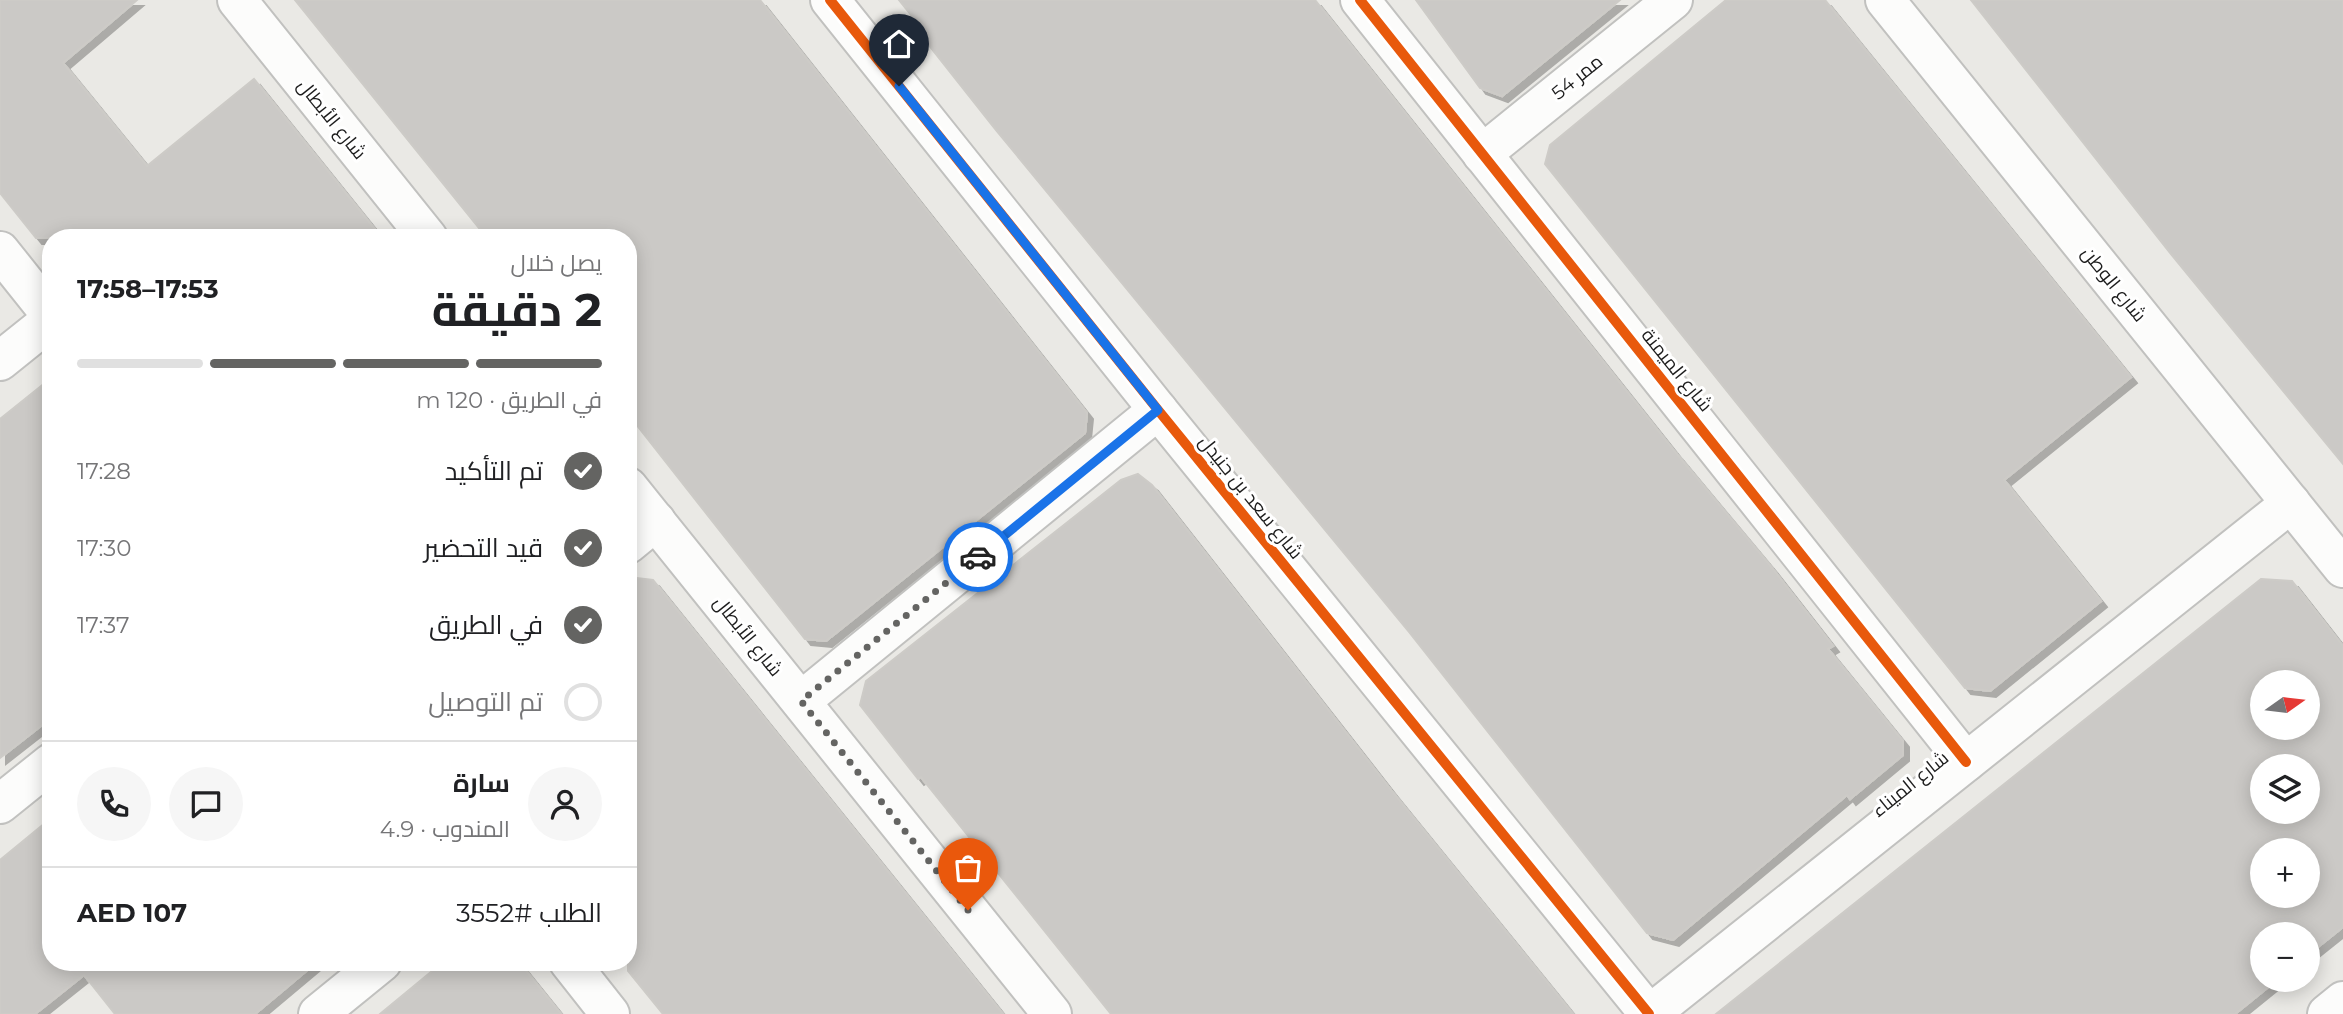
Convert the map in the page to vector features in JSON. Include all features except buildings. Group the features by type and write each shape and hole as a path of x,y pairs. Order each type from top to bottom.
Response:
{"street":[{"name":"شارع الأبطال","path":"237,0 421,229"},
{"name":"شارع سعد بن جنيدل","path":"830,0 1158,410 1650,1014"},
{"name":"شارع الميمنة","path":"1360,0 1966,762"},
{"name":"ممر 54","path":"1482,154 1672,0"},
{"name":"شارع الوطن","path":"1885,0 2343,568"},
{"path":"0,251 42,303"},
{"path":"0,361 42,327"},
{"path":"801,701 1158,410"},
{"name":"شارع الميناء","path":"1650,1014 2291,503"},
{"name":"شارع الأبطال","path":"642,532 801,701 1052,1014"},
{"path":"0,804 42,770"},
{"path":"318,1014 372,971"},
{"path":"576,971 610,1014"},
{"path":"2327,1014 2343,1001"}],"cycle path":[{"path":"830,0 1158,410 1649,1014"},
{"path":"1360,0 1966,762"}],"way so far":[{"path":"968,910 801,701 978,557"}],"route":[{"path":"899,86 1158,410 978,557"}]}
